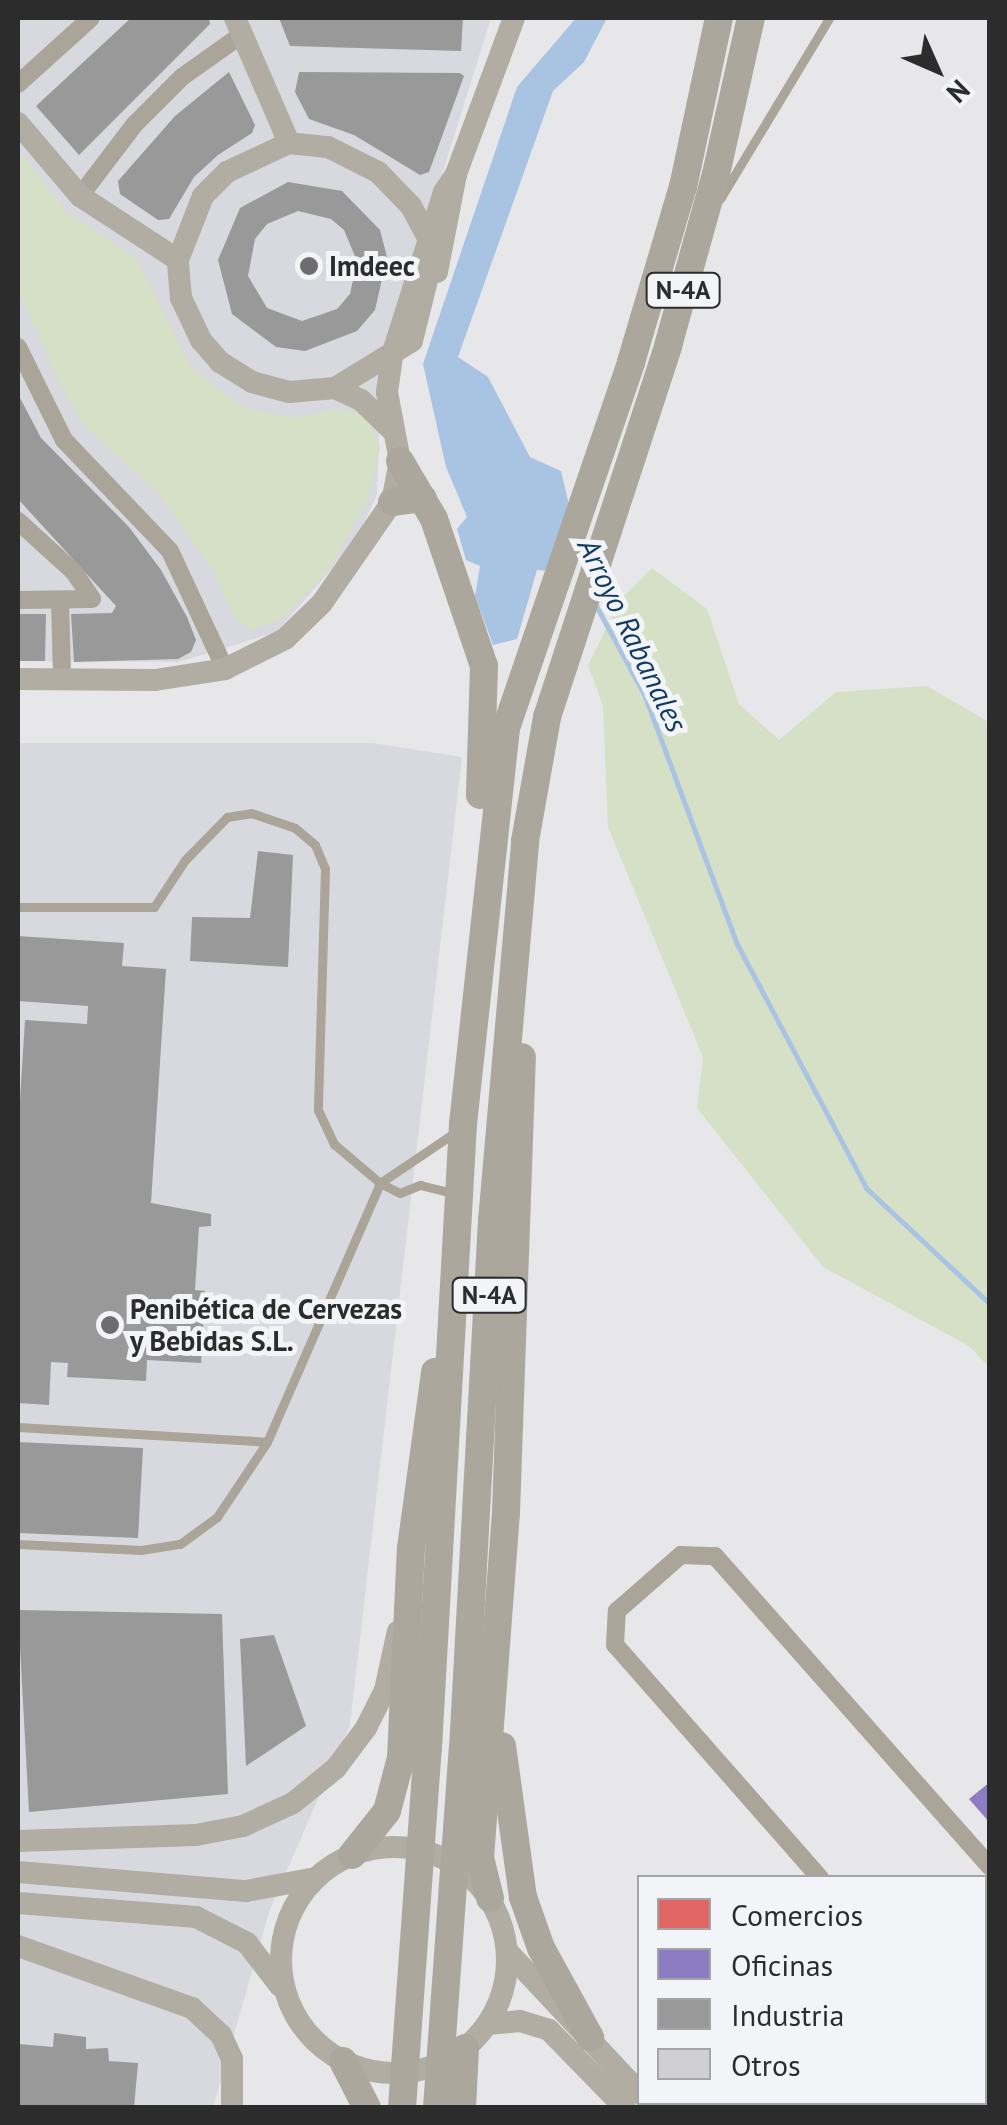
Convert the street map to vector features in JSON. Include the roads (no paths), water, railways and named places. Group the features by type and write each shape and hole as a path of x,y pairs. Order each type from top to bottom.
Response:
{"main road":[{"name":"N-4A","path":"402,2108 428,1748 463,1124 478,942 506,728 576,528 682,186 719,18"},
{"name":"N-4A","path":"438,2108 463,1750 492,1222 525,841 568,645 697,241 751,18"},
{"path":"398,448 423,498 484,666 478,942"},
{"path":"392,502 423,498"},
{"path":"525,841 523,1116 506,1512 502,1751 510,1829 540,1948 590,2036"},
{"path":"352,1855 386,1811 401,1758 411,1548 460,1197"},
{"path":"490,1898 480,1858 506,1512"},
{"path":"462,2108 465,2048"},
{"path":"343,2061 367,2108"}],"street":[{"path":"18,84 91,18"},
{"path":"428,240 514,18"},
{"path":"80,196 170,89 238,26 289,144"},
{"path":"18,123 80,196 178,260"},
{"path":"18,679 156,680 225,669 286,639 372,536 392,502 402,348 432,264 428,240 396,188 354,156 289,144 227,172 203,196 178,260 188,316 220,362 252,382 288,392 335,388 402,348 442,257 456,174"},
{"path":"396,188 434,186 456,174"},
{"path":"18,347 64,440 170,551 225,669"},
{"path":"335,388 361,400 398,448"},
{"path":"372,536 398,448"},
{"path":"18,521 74,572 92,599 18,600"},
{"path":"60,600 62,679"},
{"path":"18,1841 196,1836 242,1826 293,1803 336,1768 385,1690 411,1548"},
{"path":"817,1875 616,1645 617,1611 681,1554 715,1556 990,1867"},
{"path":"18,1872 246,1891 316,1878 352,1855 390,1846 429,1852 463,1870 490,1898 507,1951 540,1993 590,2036 637,2090"},
{"path":"288,2002 284,1936 316,1878"},
{"path":"18,1903 160,1913 224,1927 267,1962 288,2002 320,2046 343,2061 406,2073 465,2048 488,2024 504,1989 507,1951"},
{"path":"18,1946 175,2001 221,2035 232,2059 232,2108"},
{"path":"488,2024 520,2022 550,2030 625,2108"}],"lane":[{"path":"697,241 829,18"},
{"path":"18,908 154,907 185,860 227,817 252,813 295,828 315,845 325,869 318,1110 334,1144 380,1182 400,1192 420,1185 460,1197"},
{"path":"18,1544 141,1550 180,1544 217,1517 267,1442 380,1182 442,1146 463,1124"},
{"path":"18,1427 267,1442"}],"water":[{"path":"576,18 607,18 584,62 553,91 458,357 488,377 530,457 561,471 569,505 548,571 537,570 517,639 493,645 475,596 480,566 466,560 457,529 467,517 446,467 423,364 517,87"}],"waterway":[{"name":"Arroyo Rabanales","path":"594,602 644,694 737,944 866,1188 990,1304"}],"place":[{"name":"Imdeec","path":"309,266"},
{"name":"Penibética de Cervezas y Bebidas S.L.","path":"110,1325"}]}
